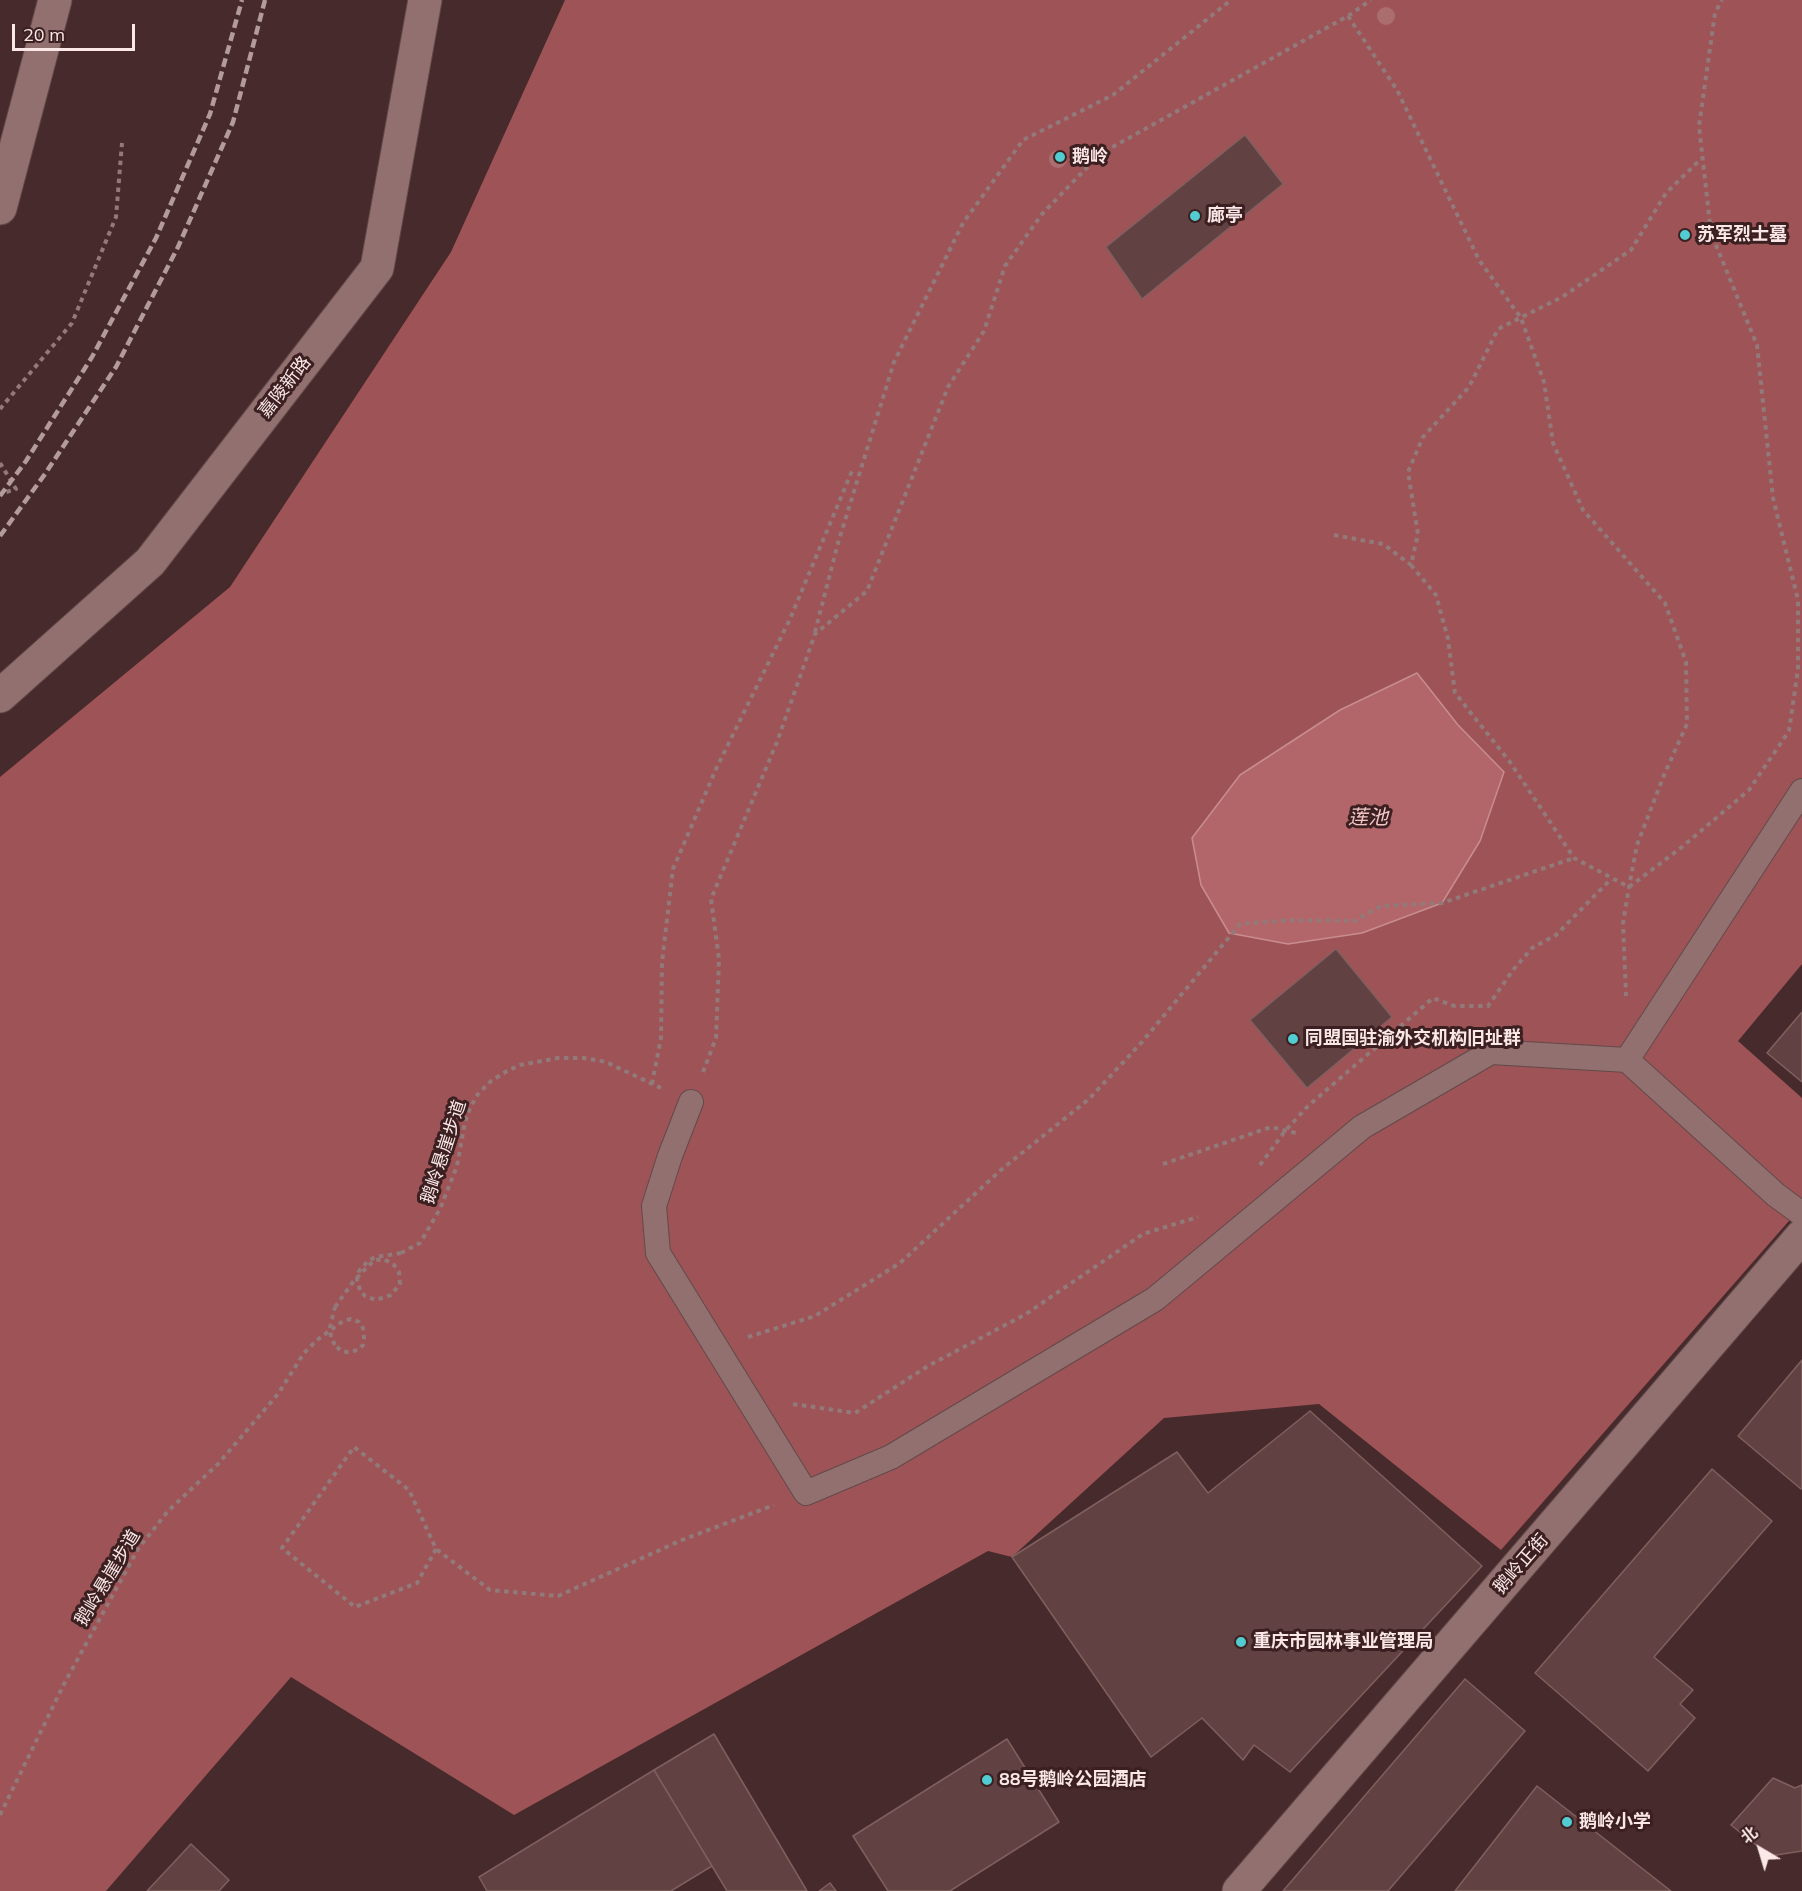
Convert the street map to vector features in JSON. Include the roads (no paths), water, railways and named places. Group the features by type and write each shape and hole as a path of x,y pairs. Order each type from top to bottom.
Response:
{"street":[{"path":"0,208 55,0"},
{"name":"嘉陵新路","path":"0,696 150,562 377,268 425,0"},
{"name":"鹅岭正街","path":"1239,1891 1802,1236"}],"lane":[{"path":"1627,1060 1802,790"},
{"path":"691,1102 654,1206 658,1253 806,1493 891,1457 1155,1299 1362,1127 1491,1052 1627,1060 1776,1194 1802,1214"}],"water":[{"name":"莲池","path":"1417,673 1458,725 1504,772 1480,841 1442,903 1362,933 1288,944 1229,933 1201,885 1192,838 1240,775 1340,710"}],"railway":[{"path":"0,496 26,461 92,357 156,238 210,114 242,0"},
{"path":"0,536 45,474 116,367 178,247 233,122 265,0"}],"place":[{"name":"鹅岭","path":"1060,157"},
{"name":"廊亭","path":"1195,216"},
{"name":"苏军烈士墓","path":"1685,235"},
{"name":"同盟国驻渝外交机构旧址群","path":"1293,1039"},
{"name":"重庆市园林事业管理局","path":"1241,1642"},
{"name":"88号鹅岭公园酒店","path":"987,1780"},
{"name":"鹅岭小学","path":"1567,1822"}]}
